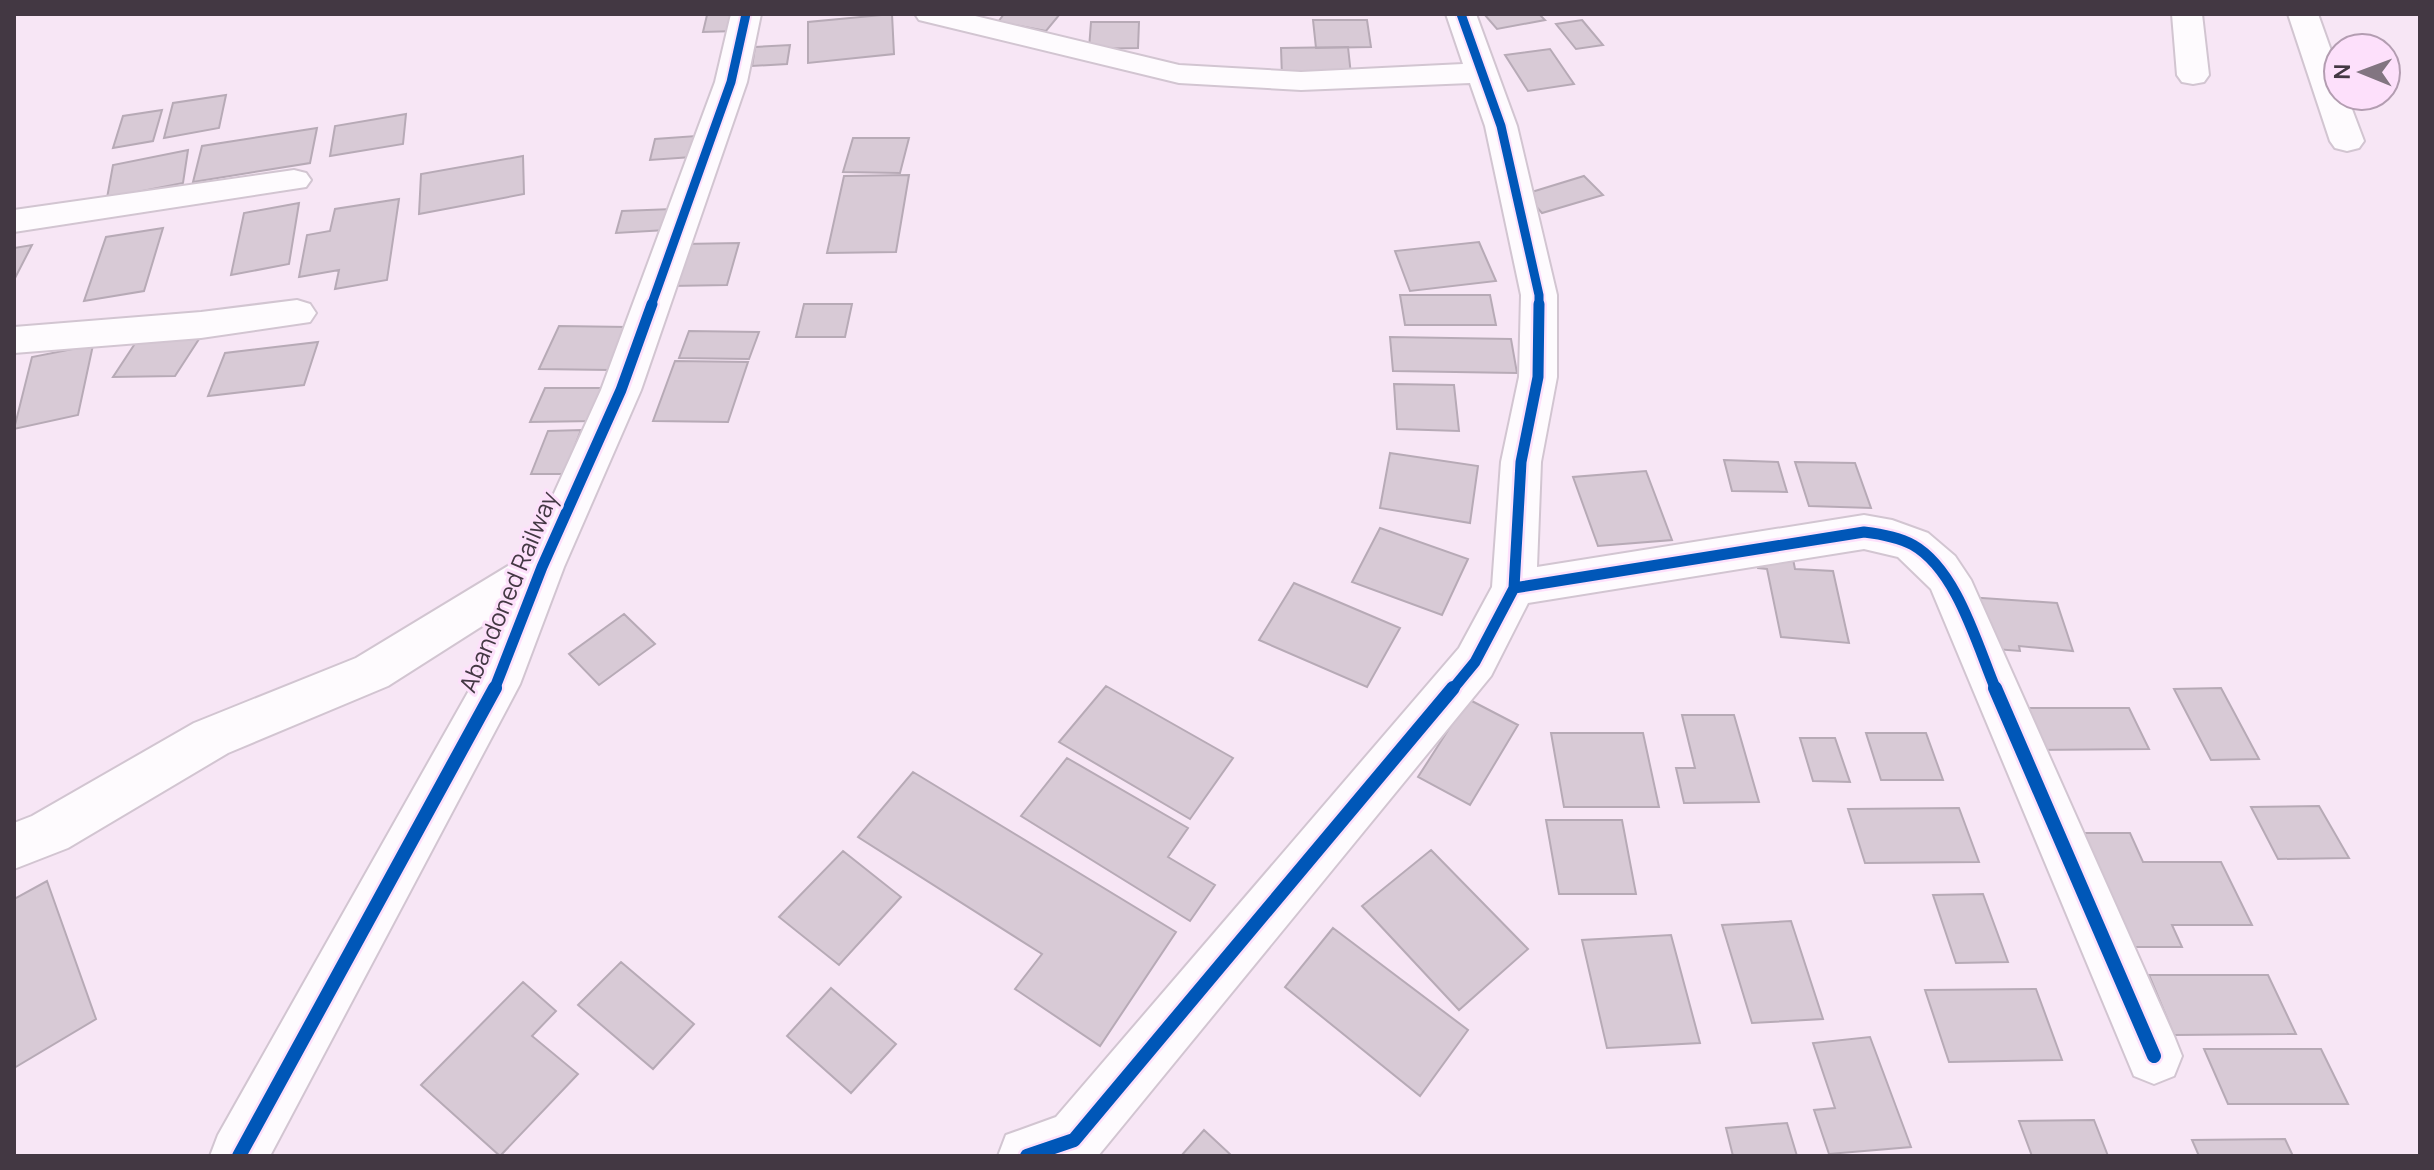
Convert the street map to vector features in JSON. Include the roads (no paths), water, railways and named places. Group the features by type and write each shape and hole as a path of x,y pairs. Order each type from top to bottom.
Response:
{"street":[{"name":"Abandoned Railway","path":"239,1156 497,684 542,567 621,390 731,82 746,14"},
{"path":"930,14 1179,74 1301,81 1481,73"},
{"path":"1027,1156 1074,1140 1475,662 1514,588 1521,462 1538,377 1539,295 1501,126 1461,14"},
{"path":"2187,14 2193,75"},
{"path":"2303,14 2347,141"},
{"path":"14,221 294,180"},
{"path":"14,340 201,325 297,313"},
{"path":"1514,588 1864,532 1897,536 1928,552 1949,580 2154,1056"},
{"path":"14,846 50,832 211,738 372,672 542,567"}]}
